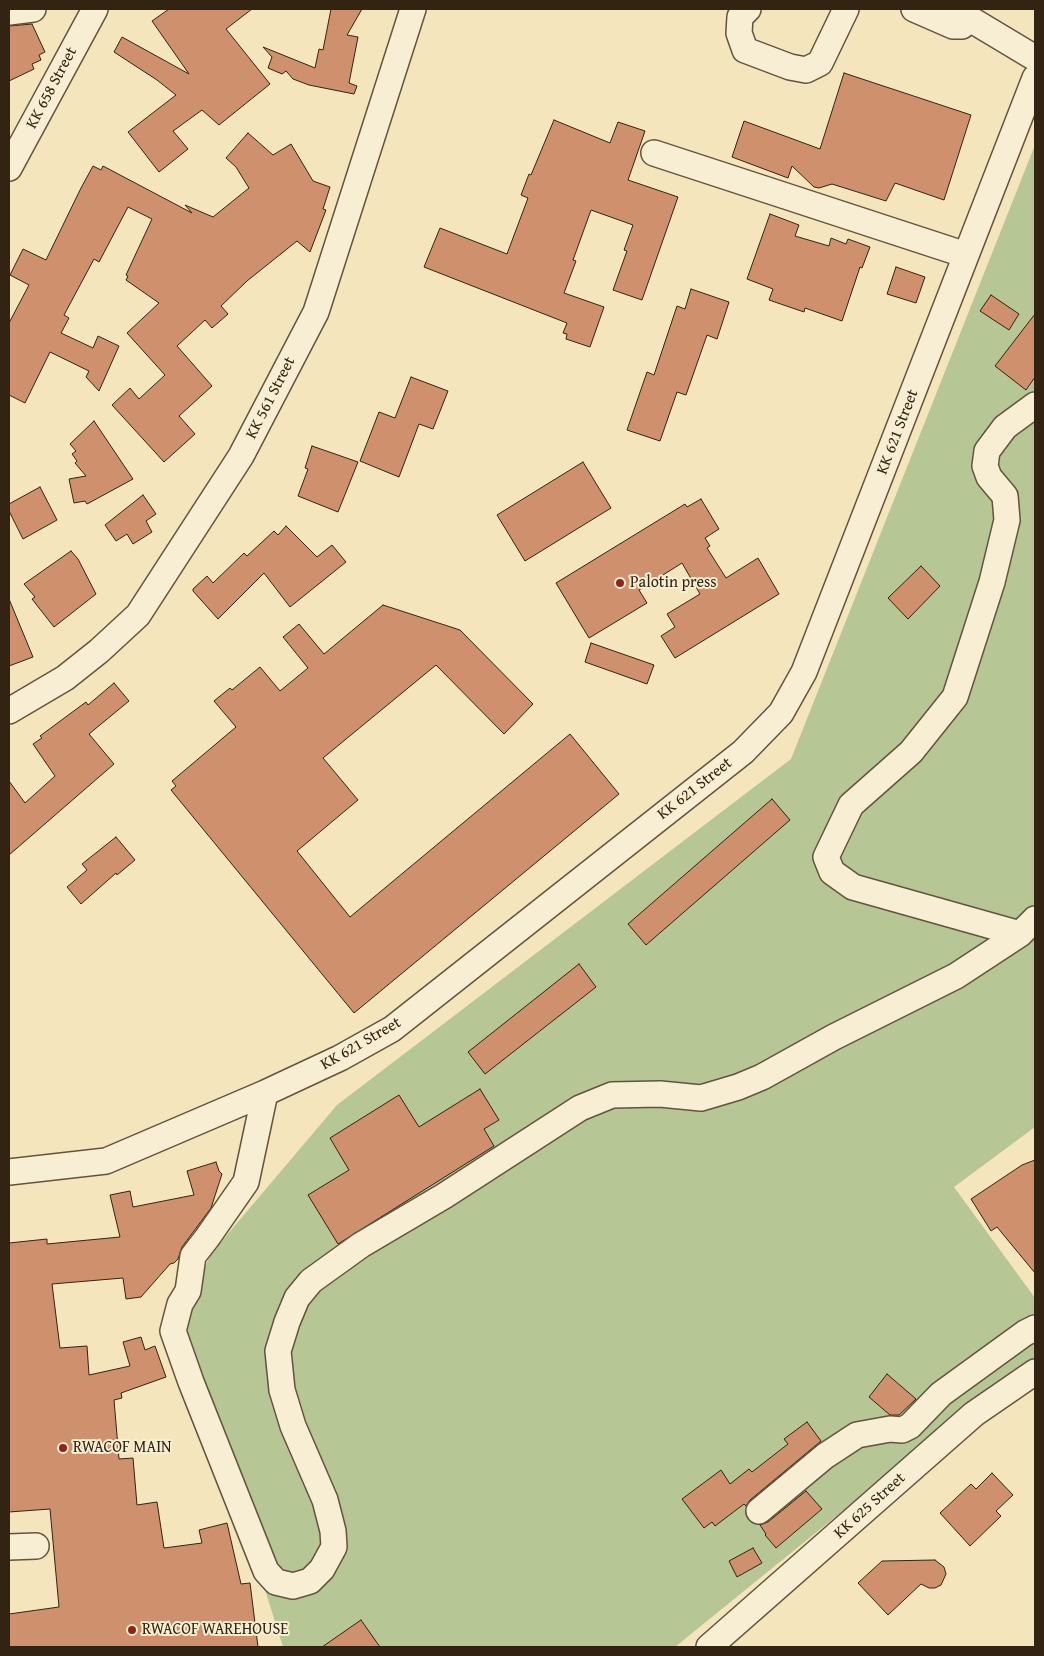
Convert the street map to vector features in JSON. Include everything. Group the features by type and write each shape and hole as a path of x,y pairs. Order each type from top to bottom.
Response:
{"street":[{"path":"9,12 33,9"},
{"name":"KK 658 Street","path":"9,168 95,9"},
{"name":"KK 561 Street","path":"9,711 65,678 100,651 138,615 241,456 316,312 413,9"},
{"path":"748,9 740,17 739,33 746,50 790,67 806,70 820,63 846,9"},
{"path":"914,9 953,26 962,26 959,14"},
{"path":"959,14 1035,58"},
{"name":"KK 621 Street","path":"9,1172 106,1161 265,1093 340,1058 392,1029 743,752 781,713 804,672 1035,78"},
{"path":"654,153 966,256"},
{"path":"1028,927 853,887 832,872 826,857 851,805 911,752 955,697 992,582 1007,520 1004,496 988,477 985,466 987,451 1005,427 1035,405"},
{"path":"265,1093 246,1182 208,1238 193,1256 188,1291 180,1304 173,1331 191,1382 266,1571 276,1582 294,1586 310,1581 322,1569 334,1547 333,1530 325,1500 293,1426 282,1390 278,1351 297,1298 311,1281 361,1245 444,1196 580,1108 612,1095 660,1094 701,1098 738,1087 762,1077 834,1037 956,976 1028,927"},
{"path":"759,1511 825,1456 857,1435 890,1429 902,1430 910,1426 941,1394 1035,1328"},
{"name":"KK 625 Street","path":"709,1647 974,1414 1035,1372"},
{"path":"9,1547 36,1546"}],"green space":[{"path":"1035,145 1035,1127 954,1187 1035,1298 1035,1363 956,1419 675,1647 283,1647 182,1326 210,1255 337,1105 791,759"}],"building":[{"path":"169,9 252,9 226,29 270,84 219,125 202,110 173,131 188,149 159,172 128,132 176,95 114,52 122,37 189,74 152,21"},
{"path":"331,9 362,9 347,35 358,37 349,83 357,86 354,94 309,85 293,79 286,71 282,74 268,68 272,57 263,47 315,68 319,49 323,50"},
{"path":"32,24 45,52 39,55 41,60 32,64 34,69 9,81 9,26"},
{"path":"844,73 971,115 944,200 895,183 886,201 832,184 819,188 814,187 792,166 788,178 732,157 744,121 820,149"},
{"path":"554,120 610,143 618,122 645,131 628,180 678,197 642,300 613,290 627,251 624,250 633,225 591,210 573,260 576,261 564,293 604,307 590,347 566,339 567,334 563,333 567,323 424,267 440,228 507,254 528,198 521,195"},
{"path":"248,133 273,155 291,144 313,181 330,187 323,209 326,210 310,252 297,241 247,281 221,306 228,314 212,328 205,320 177,346 212,386 179,416 195,434 164,462 112,405 130,388 139,399 165,375 127,333 159,303 126,280 128,276 126,275 152,219 128,207 99,262 94,259 64,315 69,318 61,333 93,348 98,336 119,346 99,391 86,377 89,371 50,352 25,403 9,395 9,323 29,285 10,275 23,249 46,260 93,166 101,170 103,166 192,213 185,205 213,217 249,188 236,167 226,158"},
{"path":"770,214 799,225 795,236 829,246 831,238 846,244 848,239 870,247 862,268 860,267 842,321 805,308 804,312 769,300 773,289 747,279"},
{"path":"896,267 925,277 916,303 887,294"},
{"path":"691,289 729,302 717,339 707,335 686,395 677,392 660,441 627,430 647,372 654,375 677,306 685,309"},
{"path":"991,295 1019,314 1009,330 980,311"},
{"path":"1035,314 1035,377 1026,390 995,366"},
{"path":"411,377 448,391 433,429 419,424 399,477 360,461 379,412 395,418"},
{"path":"94,421 133,479 87,504 85,501 74,503 69,479 86,476 75,463 77,461 72,454 76,451 70,444"},
{"path":"312,446 358,462 338,512 298,496 308,469 305,468"},
{"path":"583,462 611,508 525,561 497,515"},
{"path":"40,487 57,520 23,539 9,511 9,504"},
{"path":"143,495 156,514 146,521 152,532 133,544 127,534 116,541 105,525"},
{"path":"701,499 719,529 705,538 710,546 707,548 726,578 758,558 779,594 675,658 661,636 675,627 667,614 700,594 682,563 639,590 647,603 589,638 556,583 685,504 687,507"},
{"path":"286,526 317,557 332,545 346,562 290,607 264,573 218,619 193,589 207,576 213,583 244,553 247,556 274,531 278,535"},
{"path":"71,551 78,559 96,594 54,627 32,599 35,597 24,584"},
{"path":"921,566 940,586 908,619 888,598"},
{"path":"9,599 33,657 9,666"},
{"path":"383,605 460,630 533,704 504,734 436,665 323,758 358,800 297,851 350,917 570,734 619,794 354,1013 171,790 176,786 172,781 236,727 214,701 230,688 232,690 260,667 280,691 308,668 283,637 299,624 324,654"},
{"path":"591,643 654,665 647,684 585,662"},
{"path":"114,683 129,701 89,734 114,764 9,855 9,781 25,803 55,776 33,744 42,738 40,736 86,702 88,705"},
{"path":"772,799 790,820 646,945 628,924"},
{"path":"116,837 135,860 117,875 116,873 81,904 67,887 87,870 82,864"},
{"path":"579,964 596,987 485,1074 468,1052"},
{"path":"480,1089 499,1120 484,1129 494,1146 338,1244 308,1195 349,1170 330,1138 399,1095 419,1127"},
{"path":"1035,1160 1035,1273 997,1227 991,1231 971,1199 1022,1165"},
{"path":"216,1162 222,1174 211,1208 182,1247 178,1259 170,1264 141,1297 126,1299 123,1278 52,1284 60,1348 87,1346 89,1375 130,1366 123,1342 141,1337 145,1350 155,1346 166,1377 121,1393 122,1398 114,1400 119,1459 133,1458 137,1505 157,1502 164,1548 202,1543 199,1530 227,1523 241,1584 250,1583 258,1647 9,1647 9,1614 59,1607 50,1509 9,1512 9,1243 47,1239 47,1244 120,1237 110,1195 130,1191 133,1207 194,1195 187,1171"},
{"path":"887,1374 916,1399 899,1415 890,1415 869,1397"},
{"path":"807,1422 821,1441 750,1500 746,1506 744,1504 715,1526 712,1522 704,1528 682,1499 721,1470 730,1484 749,1469 752,1472 788,1444 784,1439"},
{"path":"992,1473 1013,1495 996,1511 1001,1516 970,1546 940,1513 971,1484 976,1489"},
{"path":"806,1491 822,1509 776,1548 765,1535 760,1525 768,1522"},
{"path":"753,1548 762,1563 737,1577 729,1561"},
{"path":"935,1560 944,1567 946,1574 941,1585 929,1588 921,1584 888,1615 858,1583 882,1561"},
{"path":"361,1620 380,1647 322,1647"}],"place":[{"name":"Palotin press","path":"620,583"},
{"name":"RWACOF MAIN","path":"63,1448"},
{"name":"RWACOF WAREHOUSE","path":"132,1630"}]}
